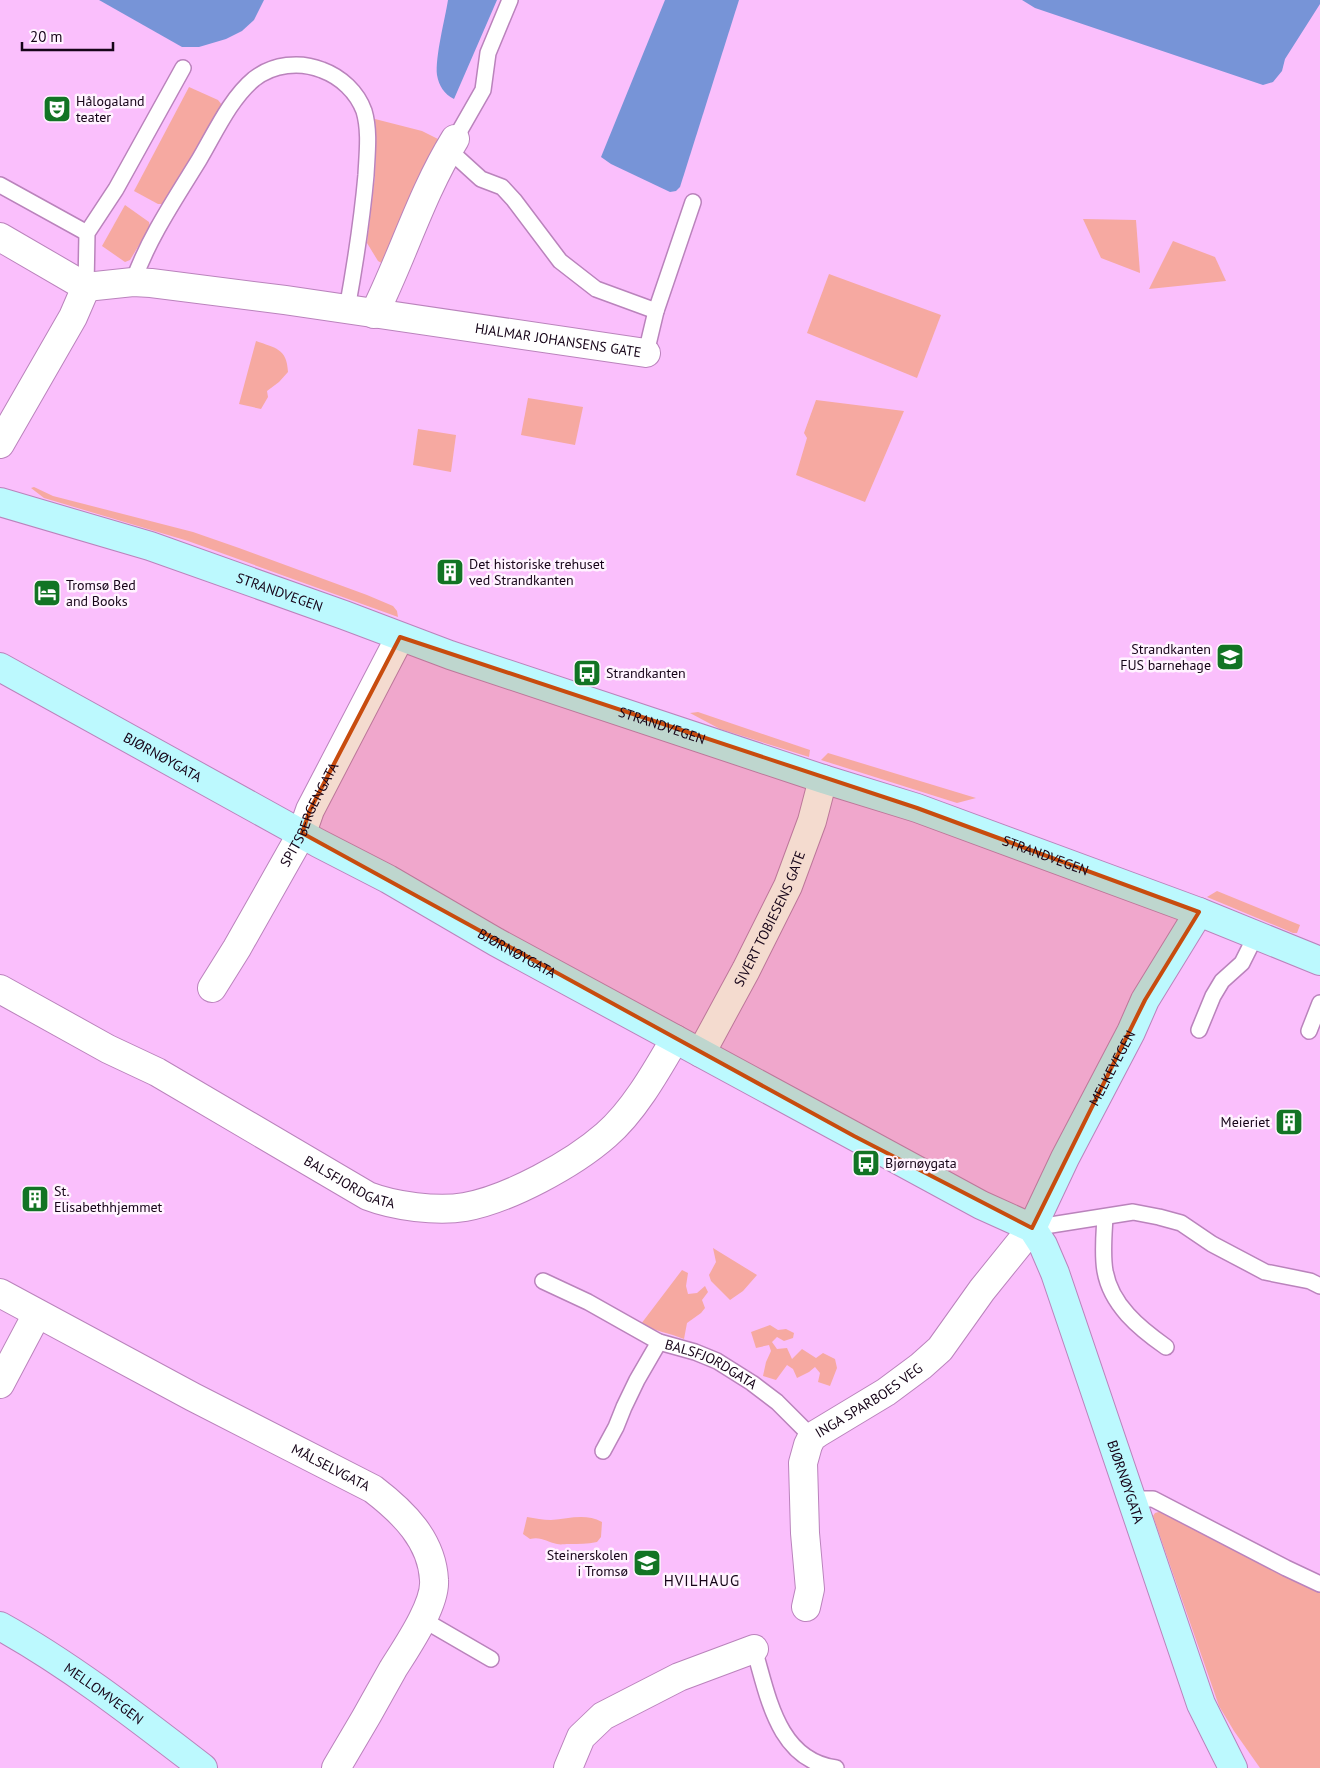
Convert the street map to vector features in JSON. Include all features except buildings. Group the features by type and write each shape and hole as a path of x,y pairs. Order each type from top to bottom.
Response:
{"street":[{"path":"374,314 391,279 434,175 451,144"},
{"path":"0,237 86,287 73,317 0,444"},
{"name":"HJALMAR JOHANSENS GATE","path":"86,287 133,282 208,290 646,353"},
{"name":"STRANDVEGEN","path":"0,502 150,546 344,614 400,637 823,779 917,808 1199,912 1320,962"},
{"name":"SPITSBERGENGATA","path":"212,988 237,948 302,833 319,792 400,637"},
{"name":"BJØRNØYGATA","path":"0,667 388,879 496,942 981,1205 1032,1228 1043,1245 1055,1272 1201,1704 1233,1768"},
{"name":"SIVERT TOBIESENS GATE","path":"701,1052 746,970 788,886 812,821 823,779"},
{"name":"MELKEVEGEN","path":"1032,1228 1146,1000 1199,912"},
{"name":"BALSFJORDGATA","path":"0,989 108,1049 165,1077 368,1196 380,1201 436,1208 465,1207 495,1198 517,1190 572,1160 606,1135 616,1124 651,1080 675,1039"},
{"name":"INGA SPARBOES VEG","path":"806,1607 810,1589 803,1477 805,1453 812,1437 893,1387 940,1349 982,1290 1032,1228"},
{"name":"MÅLSELVGATA","path":"0,1293 217,1410 373,1489 394,1505 410,1521 426,1548 432,1568 433,1592 422,1620 336,1768"},
{"path":"0,1384 37,1314"},
{"name":"MELLOMVEGEN","path":"0,1626 47,1653 203,1768"},
{"path":"568,1768 581,1737 609,1712 679,1677 754,1649"}],"lane":[{"path":"510,0 488,54 483,90 451,144 481,179 502,187 560,261 596,289 656,311"},
{"path":"133,282 140,261 164,217 220,124 243,91 255,78 267,70 282,66 309,66 325,70 343,81 359,100 366,120 368,147 364,195 358,247 347,309"},
{"path":"86,287 87,233 116,189 182,68"},
{"path":"0,185 87,233"},
{"name":"HJALMAR JOHANSENS GATE","path":"646,353 656,311 694,202"},
{"path":"1199,1030 1213,996 1222,982 1242,963 1256,935"},
{"path":"1309,1031 1320,1003"},
{"path":"1032,1228 1132,1212 1180,1223 1212,1244 1265,1272 1320,1286"},
{"path":"1105,1217 1105,1269 1113,1295 1129,1316 1166,1347"},
{"name":"BALSFJORDGATA","path":"543,1281 588,1302 658,1342 695,1352 717,1361 777,1402 812,1437"},
{"path":"603,1451 637,1380 658,1342"},
{"path":"1132,1498 1153,1499 1320,1584"},
{"path":"422,1620 491,1659"},
{"path":"754,1649 774,1714 782,1732 791,1745 805,1756 818,1764 836,1768"}],"highlighted area":[{"path":"400,637 917,808 1199,912 1145,1000 1032,1228 854,1136 302,833 310,810"}],"shaded area":[{"path":"189,87 218,100 222,105 166,200 163,204 158,204 134,191"},
{"path":"375,119 422,131 440,140 385,265 378,261 367,243 375,176"},
{"path":"125,205 149,222 150,227 130,260 125,262 102,246"},
{"path":"1083,219 1136,220 1140,273 1101,258"},
{"path":"1173,241 1215,257 1226,281 1149,289"},
{"path":"829,274 941,315 917,378 807,333"},
{"path":"256,341 279,350 285,358 288,372 267,391 268,397 261,409 239,404"},
{"path":"528,398 583,407 575,445 521,435"},
{"path":"816,400 904,411 865,502 796,475 807,438 804,433"},
{"path":"418,429 456,435 451,472 413,465"},
{"path":"34,487 53,496 193,532 239,548 393,606 397,611 398,617 188,541 44,498 31,488"},
{"path":"698,712 810,750 809,757 720,729 690,713"},
{"path":"828,753 976,798 957,803 821,760"},
{"path":"1217,891 1300,925 1297,933 1207,897"},
{"path":"713,1248 757,1275 743,1291 730,1300 711,1281 709,1275 716,1262"},
{"path":"682,1270 688,1273 686,1286 688,1294 697,1293 705,1286 708,1292 702,1300 705,1308 687,1323 684,1339 641,1324"},
{"path":"770,1325 778,1330 786,1329 794,1333 793,1338 784,1341 777,1337 772,1342 777,1349 787,1348 792,1359 802,1349 816,1358 823,1353 835,1359 837,1368 830,1386 818,1382 820,1373 815,1367 797,1378 793,1369 787,1365 776,1380 763,1376 771,1351 769,1345 756,1348 751,1332"},
{"path":"1162,1511 1320,1592 1320,1768 1260,1768 1234,1731 1219,1706 1153,1516 1155,1513"},
{"path":"527,1517 548,1520 577,1517 596,1519 602,1522 601,1537 597,1542 583,1544 561,1544 541,1539 530,1539 523,1534"}],"water":[{"path":"99,0 264,0 254,20 242,31 226,39 199,47 182,47"},
{"path":"448,0 497,0 454,99 442,89 437,75 439,48"},
{"path":"665,0 739,0 680,187 676,191 670,192 611,164 601,157"},
{"path":"1022,0 1320,0 1320,4 1285,59 1282,71 1273,82 1263,85 1035,8"}],"place":[{"name":"Hålogaland teater","path":"57,109"},
{"name":"Det historiske trehuset ved Strandkanten","path":"450,572"},
{"name":"Tromsø Bed and Books","path":"47,593"},
{"name":"Strandkanten FUS barnehage","path":"1230,657"},
{"name":"Strandkanten","path":"587,673"},
{"name":"Meieriet","path":"1289,1122"},
{"name":"Bjørnøygata","path":"866,1163"},
{"name":"St. Elisabethhjemmet","path":"35,1199"},
{"name":"Steinerskolen i Tromsø","path":"647,1563"}],"district":[{"name":"HVILHAUG","path":"702,1581"}]}
